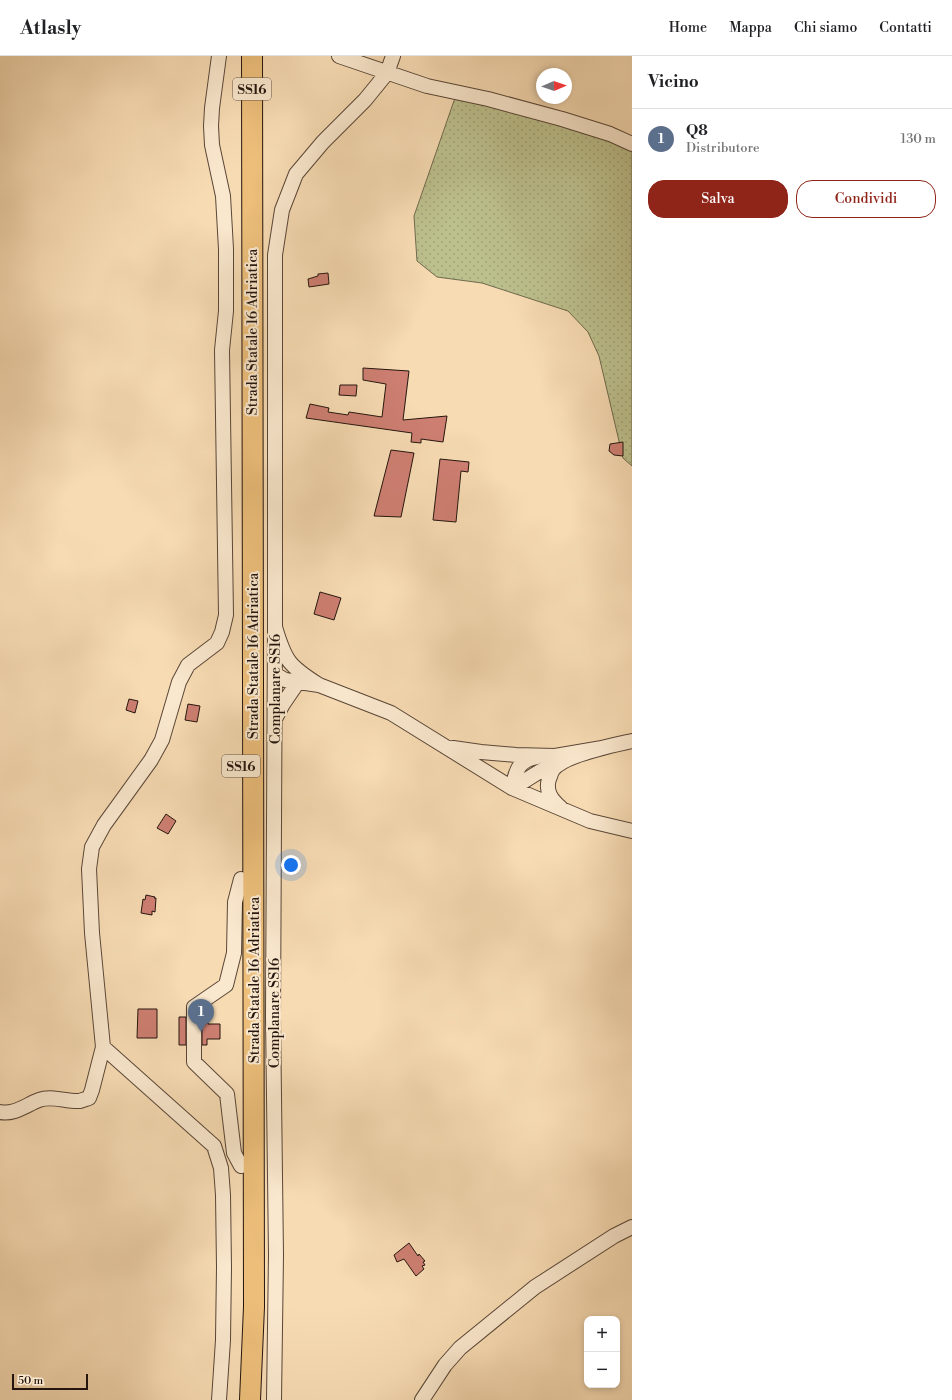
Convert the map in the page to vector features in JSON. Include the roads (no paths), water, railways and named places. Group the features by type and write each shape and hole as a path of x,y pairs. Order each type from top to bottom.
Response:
{"highway":[{"name":"Strada Statale 16 Adriatica","path":"239,56 245,126 254,1307 250,1400"},
{"name":"Strada Statale 16 Adriatica","path":"238,1400 242,1307 241,879 245,126 252,56"}],"street":[{"path":"0,1112 4,1113 17,1111 39,1100 47,1098 80,1101 89,1098 103,1047 100,1031 92,933 89,869 92,847 104,825 151,760 162,740 179,682 188,665 217,643 222,632 226,615 222,350 226,311 226,249 223,196 212,145 211,126 219,56"},
{"path":"339,56 427,86 488,99 562,119 610,134 632,144"},
{"name":"Complanare SS16","path":"274,1400 276,1255 273,1017 275,719 275,255 282,210 296,174 365,100 387,73 393,56"},
{"path":"275,627 282,650 300,678"},
{"path":"275,674 288,670 300,678 391,713 512,788 590,821 632,831"},
{"path":"275,719 300,678"},
{"path":"449,748 481,752 555,756 632,741"},
{"path":"512,788 530,779 548,766 602,748"},
{"path":"512,788 521,762 544,756"},
{"path":"563,762 552,770 547,785 549,795 566,812"},
{"path":"241,879 235,902 234,953 226,985 194,1007 194,1062 227,1094 234,1152 241,1166"},
{"path":"103,1047 214,1146 221,1168 223,1195 223,1340 219,1400"},
{"path":"422,1400 445,1365 460,1348 536,1287 614,1236 632,1227"}],"place":[{"name":"Q8","path":"201,1032"}]}
